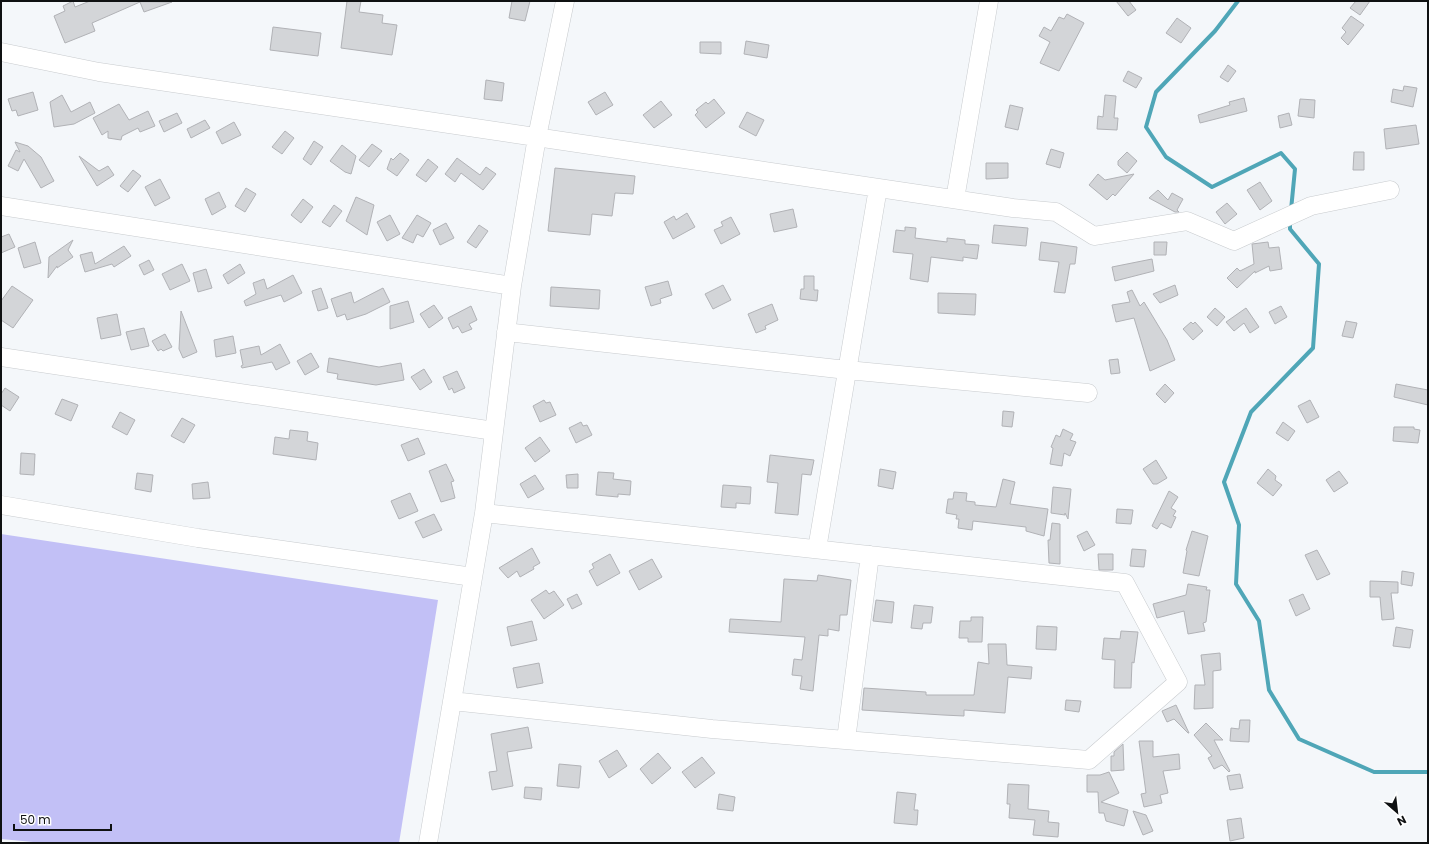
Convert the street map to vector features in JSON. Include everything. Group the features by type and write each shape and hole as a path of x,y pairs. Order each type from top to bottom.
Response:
{"street":[{"path":"428,843 484,513 512,286 537,137 565,1"},
{"path":"955,199 989,1"},
{"path":"1,52 99,72 878,188 1056,212 1094,236 1187,221 1234,241 1311,206 1390,190"},
{"path":"817,549 878,188"},
{"path":"1,206 512,286"},
{"path":"506,332 848,370 1088,393"},
{"path":"1,357 494,431"},
{"path":"1,505 198,538 473,577"},
{"path":"452,701 712,729 1089,760 1178,682 1125,583 484,513"},
{"path":"846,740 870,555"}],"shaded area":[{"path":"1,534 438,600 399,843 44,843 1,839"}],"building":[{"path":"73,1 75,7 90,1 172,2 144,12 140,2 92,23 95,31 65,43 54,16 65,11 63,6"},
{"path":"347,1 361,1 359,12 383,15 382,23 397,25 392,55 341,48"},
{"path":"512,1 530,1 525,21 509,18"},
{"path":"1116,1 1129,1 1136,10 1128,16"},
{"path":"1356,1 1370,1 1360,15 1350,8"},
{"path":"1067,14 1084,23 1059,71 1040,63 1050,42 1039,36 1044,27 1051,31 1059,17 1064,19"},
{"path":"1351,16 1364,25 1348,45 1341,38 1346,32 1342,28"},
{"path":"1177,18 1191,28 1181,43 1166,33"},
{"path":"273,27 321,33 318,56 270,50"},
{"path":"746,41 769,45 767,58 744,54"},
{"path":"700,42 721,42 721,54 700,53"},
{"path":"1228,65 1236,71 1228,82 1220,77"},
{"path":"1128,71 1142,78 1136,88 1123,81"},
{"path":"486,80 504,83 502,101 484,99"},
{"path":"1404,86 1417,88 1413,107 1391,102 1393,89 1403,91"},
{"path":"33,92 38,110 18,116 16,110 12,111 8,99"},
{"path":"605,92 613,105 596,115 588,102"},
{"path":"62,95 71,112 90,102 95,113 74,124 54,127 50,102"},
{"path":"1105,95 1116,96 1114,118 1118,118 1117,130 1097,129 1098,116 1103,117"},
{"path":"1244,98 1247,111 1200,123 1198,115 1230,105 1229,102"},
{"path":"714,99 725,113 706,128 695,115 698,112 696,110 706,102 708,104"},
{"path":"1300,99 1315,100 1314,118 1298,116"},
{"path":"661,101 672,115 654,128 643,115"},
{"path":"119,104 129,120 148,111 155,126 140,132 138,128 122,136 121,140 108,138 108,131 102,135 93,118"},
{"path":"1010,105 1023,108 1018,130 1005,127"},
{"path":"747,112 764,120 756,136 739,127"},
{"path":"177,113 182,123 164,132 159,121"},
{"path":"1289,113 1292,125 1280,128 1278,116"},
{"path":"205,120 210,128 191,138 187,129"},
{"path":"234,122 241,135 222,144 216,132"},
{"path":"1416,125 1419,144 1386,149 1384,129"},
{"path":"285,131 294,138 282,154 272,147"},
{"path":"314,141 323,147 311,165 303,159"},
{"path":"15,142 28,146 41,157 54,181 41,188 24,159 18,171 8,166 16,150 20,152"},
{"path":"372,144 382,151 369,167 359,160"},
{"path":"342,145 356,156 351,174 345,172 330,161"},
{"path":"1051,149 1064,153 1060,168 1046,164"},
{"path":"1127,152 1137,161 1127,173 1118,165 1118,161"},
{"path":"1354,152 1364,152 1364,170 1353,170"},
{"path":"400,153 409,160 397,176 387,169 391,158 393,160"},
{"path":"79,156 99,171 108,166 114,175 97,186"},
{"path":"457,158 480,175 486,167 496,174 483,190 461,173 455,182 445,174"},
{"path":"428,159 438,167 426,182 416,175"},
{"path":"986,163 1008,163 1008,178 986,179"},
{"path":"555,168 635,176 633,194 615,193 612,216 592,214 590,235 548,231"},
{"path":"133,170 141,176 128,192 120,186"},
{"path":"1098,174 1105,180 1134,174 1115,196 1113,194 1107,200 1089,185"},
{"path":"160,179 170,198 155,206 145,187"},
{"path":"1260,182 1272,201 1260,210 1247,190"},
{"path":"246,188 256,194 245,212 235,206"},
{"path":"1158,190 1168,200 1172,193 1183,199 1177,210 1179,212 1175,212 1149,198"},
{"path":"219,192 226,207 212,215 205,199"},
{"path":"356,197 374,205 367,235 346,221"},
{"path":"303,199 313,207 301,223 291,215"},
{"path":"1227,203 1237,214 1225,224 1216,212"},
{"path":"334,205 342,211 330,227 322,222"},
{"path":"793,209 797,227 774,232 770,214"},
{"path":"687,213 695,227 673,239 664,222 674,216 676,220"},
{"path":"390,215 400,234 387,241 377,222"},
{"path":"417,215 431,223 423,237 417,234 413,243 402,238"},
{"path":"731,217 740,234 721,244 714,230 723,226 721,222"},
{"path":"446,223 454,238 440,245 433,230"},
{"path":"479,225 488,231 476,248 467,242"},
{"path":"994,225 1028,228 1026,246 992,243"},
{"path":"905,227 916,228 915,238 947,242 947,238 965,240 965,244 979,245 977,259 963,257 963,261 931,257 928,282 910,279 913,254 893,252 896,230 905,231"},
{"path":"9,234 15,247 1,253 1,237"},
{"path":"73,240 68,250 73,257 57,268 57,266 48,278 49,257"},
{"path":"35,242 41,263 24,268 18,248"},
{"path":"1041,242 1077,247 1075,264 1070,264 1065,293 1054,292 1059,262 1039,260"},
{"path":"1154,242 1167,242 1166,255 1154,255"},
{"path":"1268,242 1269,248 1279,247 1282,269 1270,271 1269,266 1255,273 1255,271 1237,288 1227,278 1237,268 1240,271 1254,264 1252,244"},
{"path":"124,246 131,256 114,267 112,264 85,272 80,255 92,252 95,264"},
{"path":"1152,259 1154,271 1115,281 1112,267"},
{"path":"149,260 154,270 144,275 139,265"},
{"path":"182,264 190,281 170,290 162,274"},
{"path":"240,264 245,273 228,284 223,275"},
{"path":"206,269 212,288 198,292 193,273"},
{"path":"293,275 302,293 284,302 281,295 246,306 244,301 256,294 253,283 264,279 267,289"},
{"path":"804,276 814,276 814,290 818,290 817,301 800,299 801,289 804,289"},
{"path":"668,281 672,295 660,299 661,303 651,306 645,287"},
{"path":"723,285 731,300 713,309 705,294"},
{"path":"1175,285 1178,295 1160,303 1153,294"},
{"path":"12,286 33,300 13,328 1,320 1,301"},
{"path":"551,287 600,290 599,309 550,306"},
{"path":"321,288 328,308 318,311 312,291"},
{"path":"383,288 390,302 366,314 347,320 345,314 337,317 331,299 351,292 354,303"},
{"path":"1132,290 1140,306 1144,302 1167,340 1175,360 1150,371 1134,318 1116,322 1112,305 1130,302 1127,292"},
{"path":"938,293 976,294 975,315 938,313"},
{"path":"408,301 414,322 390,329 390,306"},
{"path":"772,304 778,320 765,326 766,329 756,333 748,314"},
{"path":"434,305 443,318 429,328 420,314"},
{"path":"471,306 477,320 469,324 472,329 462,333 458,326 453,329 448,318"},
{"path":"1281,306 1287,317 1275,324 1269,312"},
{"path":"1215,308 1225,317 1217,326 1207,317"},
{"path":"1246,308 1259,327 1250,333 1244,323 1234,331 1226,322"},
{"path":"181,311 197,352 183,358 179,349"},
{"path":"117,314 121,335 101,339 97,318"},
{"path":"1346,321 1357,323 1353,338 1342,336"},
{"path":"1191,322 1193,324 1195,322 1203,331 1193,340 1183,329"},
{"path":"144,328 149,346 131,350 126,332"},
{"path":"165,334 172,347 163,351 161,349 158,351 152,341"},
{"path":"233,336 236,353 216,357 214,340"},
{"path":"280,344 290,363 276,370 272,362 242,368 241,366 243,365 240,350 259,346 261,355"},
{"path":"311,353 319,367 305,375 297,361"},
{"path":"329,358 379,367 401,363 404,380 376,385 337,379 338,374 327,372"},
{"path":"1118,359 1120,373 1111,374 1109,360"},
{"path":"424,369 432,382 420,390 411,377"},
{"path":"457,371 465,388 454,393 452,388 449,390 443,377"},
{"path":"1165,384 1174,393 1165,403 1156,394"},
{"path":"1396,384 1428,390 1428,405 1394,397"},
{"path":"5,388 19,397 10,411 1,405 1,394"},
{"path":"62,399 78,405 71,421 55,414"},
{"path":"544,400 546,403 550,402 556,415 540,422 533,406"},
{"path":"1310,400 1319,417 1307,423 1298,406"},
{"path":"1003,411 1014,412 1012,427 1002,426"},
{"path":"120,412 135,420 127,435 112,427"},
{"path":"182,418 195,425 184,443 171,436"},
{"path":"581,422 583,426 587,425 592,435 576,443 569,428"},
{"path":"1283,422 1295,431 1288,441 1276,433"},
{"path":"1394,427 1414,427 1414,429 1420,430 1418,443 1393,441"},
{"path":"1063,429 1073,434 1070,440 1076,442 1070,456 1064,453 1062,466 1050,464 1053,448 1051,447 1056,435 1060,437"},
{"path":"290,430 308,432 307,441 318,443 316,460 273,454 275,437 289,439"},
{"path":"540,437 550,451 535,462 525,448"},
{"path":"418,438 425,454 408,461 401,445"},
{"path":"21,453 35,454 34,475 20,474"},
{"path":"770,455 814,460 811,475 802,474 798,515 775,513 778,483 767,482"},
{"path":"1156,460 1167,478 1157,484 1153,484 1143,469"},
{"path":"446,464 454,481 451,482 455,498 441,502 429,471"},
{"path":"880,469 896,472 893,489 878,486"},
{"path":"1268,469 1276,476 1275,480 1282,485 1273,496 1257,483"},
{"path":"1339,471 1348,483 1334,492 1326,480"},
{"path":"598,472 614,473 613,479 631,481 630,495 618,494 618,497 596,495"},
{"path":"137,473 153,475 151,492 135,489"},
{"path":"578,474 578,488 567,488 566,475"},
{"path":"535,475 544,489 528,498 520,484"},
{"path":"1003,479 1015,482 1010,504 1048,509 1044,536 1026,531 1026,527 973,521 972,530 958,528 959,519 956,519 957,515 946,513 948,499 953,499 954,492 967,493 966,501 975,502 975,505 996,507"},
{"path":"208,482 210,498 193,499 192,484"},
{"path":"723,485 751,487 750,504 736,503 736,508 721,507"},
{"path":"1053,487 1071,489 1068,519 1065,513 1065,515 1051,513"},
{"path":"1169,491 1178,497 1171,508 1176,511 1173,516 1176,517 1171,528 1161,523 1157,529 1152,526"},
{"path":"410,493 418,511 399,519 391,501"},
{"path":"1117,509 1133,510 1131,524 1116,523"},
{"path":"434,514 442,530 423,538 415,522"},
{"path":"1052,523 1060,524 1060,564 1049,563 1048,540 1050,540"},
{"path":"1087,531 1095,545 1084,551 1077,536"},
{"path":"1192,531 1208,536 1199,576 1183,573 1186,550"},
{"path":"532,548 540,563 533,567 534,569 520,577 517,571 508,578 499,568"},
{"path":"1132,549 1146,550 1144,567 1130,566"},
{"path":"1317,550 1330,574 1317,580 1305,555"},
{"path":"610,554 620,573 597,586 589,571 594,568 592,564"},
{"path":"1098,554 1113,554 1113,570 1099,570"},
{"path":"652,559 662,577 639,590 629,571"},
{"path":"1402,571 1414,573 1412,586 1401,584"},
{"path":"818,575 851,580 847,615 840,615 839,631 828,629 828,636 819,635 813,691 800,689 802,676 792,675 794,659 802,660 805,637 729,632 730,619 781,622 784,579 817,581"},
{"path":"1370,581 1398,582 1398,593 1391,593 1394,619 1382,620 1380,597 1370,597"},
{"path":"1188,584 1207,587 1206,590 1210,590 1206,622 1203,623 1205,631 1188,634 1184,611 1157,618 1153,604 1186,595"},
{"path":"546,590 549,594 554,591 564,605 544,619 531,600"},
{"path":"577,594 582,604 572,609 567,599"},
{"path":"1303,594 1310,609 1296,616 1289,600"},
{"path":"876,600 894,602 892,623 873,621"},
{"path":"914,605 933,607 931,623 923,623 922,629 911,628"},
{"path":"971,617 983,617 982,642 968,642 968,638 959,638 960,621 971,621"},
{"path":"532,621 537,640 511,646 507,627"},
{"path":"1037,626 1057,627 1056,650 1036,649"},
{"path":"1396,627 1413,630 1410,648 1393,646"},
{"path":"1121,631 1138,632 1134,663 1132,662 1131,688 1114,688 1115,660 1102,659 1104,638 1120,639"},
{"path":"988,644 1006,644 1007,665 1032,667 1031,679 1008,677 1005,713 964,710 964,716 862,710 864,688 926,692 926,695 974,695 978,662 989,664"},
{"path":"1220,653 1221,670 1213,671 1213,708 1194,709 1195,685 1205,685 1201,655"},
{"path":"539,663 543,683 517,688 513,668"},
{"path":"1066,700 1081,701 1079,712 1065,710"},
{"path":"1176,705 1189,733 1174,719 1167,722 1162,711"},
{"path":"1240,720 1250,720 1249,742 1230,741 1231,728 1239,729"},
{"path":"1206,723 1223,740 1214,740 1230,771 1229,772 1222,765 1214,769 1208,758 1212,756 1194,735"},
{"path":"528,727 532,748 507,752 513,786 492,790 489,772 497,771 491,734"},
{"path":"1139,741 1153,741 1153,757 1179,754 1180,769 1163,771 1168,793 1160,795 1162,803 1144,807 1141,794 1146,793"},
{"path":"1123,744 1124,770 1111,771 1111,756 1114,756 1114,752"},
{"path":"617,750 627,766 609,778 599,761"},
{"path":"658,753 671,768 652,784 640,769"},
{"path":"702,757 715,773 695,788 682,772"},
{"path":"559,764 581,766 579,788 557,786"},
{"path":"1109,772 1119,793 1101,802 1128,810 1124,826 1106,821 1104,813 1099,813 1098,792 1087,792 1087,775 1100,775"},
{"path":"1240,774 1243,788 1230,790 1227,776"},
{"path":"1008,784 1029,785 1028,809 1049,811 1048,822 1059,823 1058,837 1033,835 1035,820 1009,818 1010,804 1007,804"},
{"path":"525,787 542,788 541,800 524,798"},
{"path":"897,792 916,794 914,810 918,810 917,825 894,823"},
{"path":"719,794 735,797 733,811 717,809"},
{"path":"1133,811 1146,815 1153,831 1143,835"},
{"path":"1241,818 1244,838 1230,841 1227,820"}],"waterway":[{"path":"1238,1 1215,31 1156,92 1146,127 1166,157 1212,187 1281,153 1295,169 1291,210"},
{"path":"1290,221 1290,229 1319,264 1313,348 1251,412 1224,482 1239,525 1236,584 1259,621 1269,690 1299,739 1374,772 1428,772"}]}
